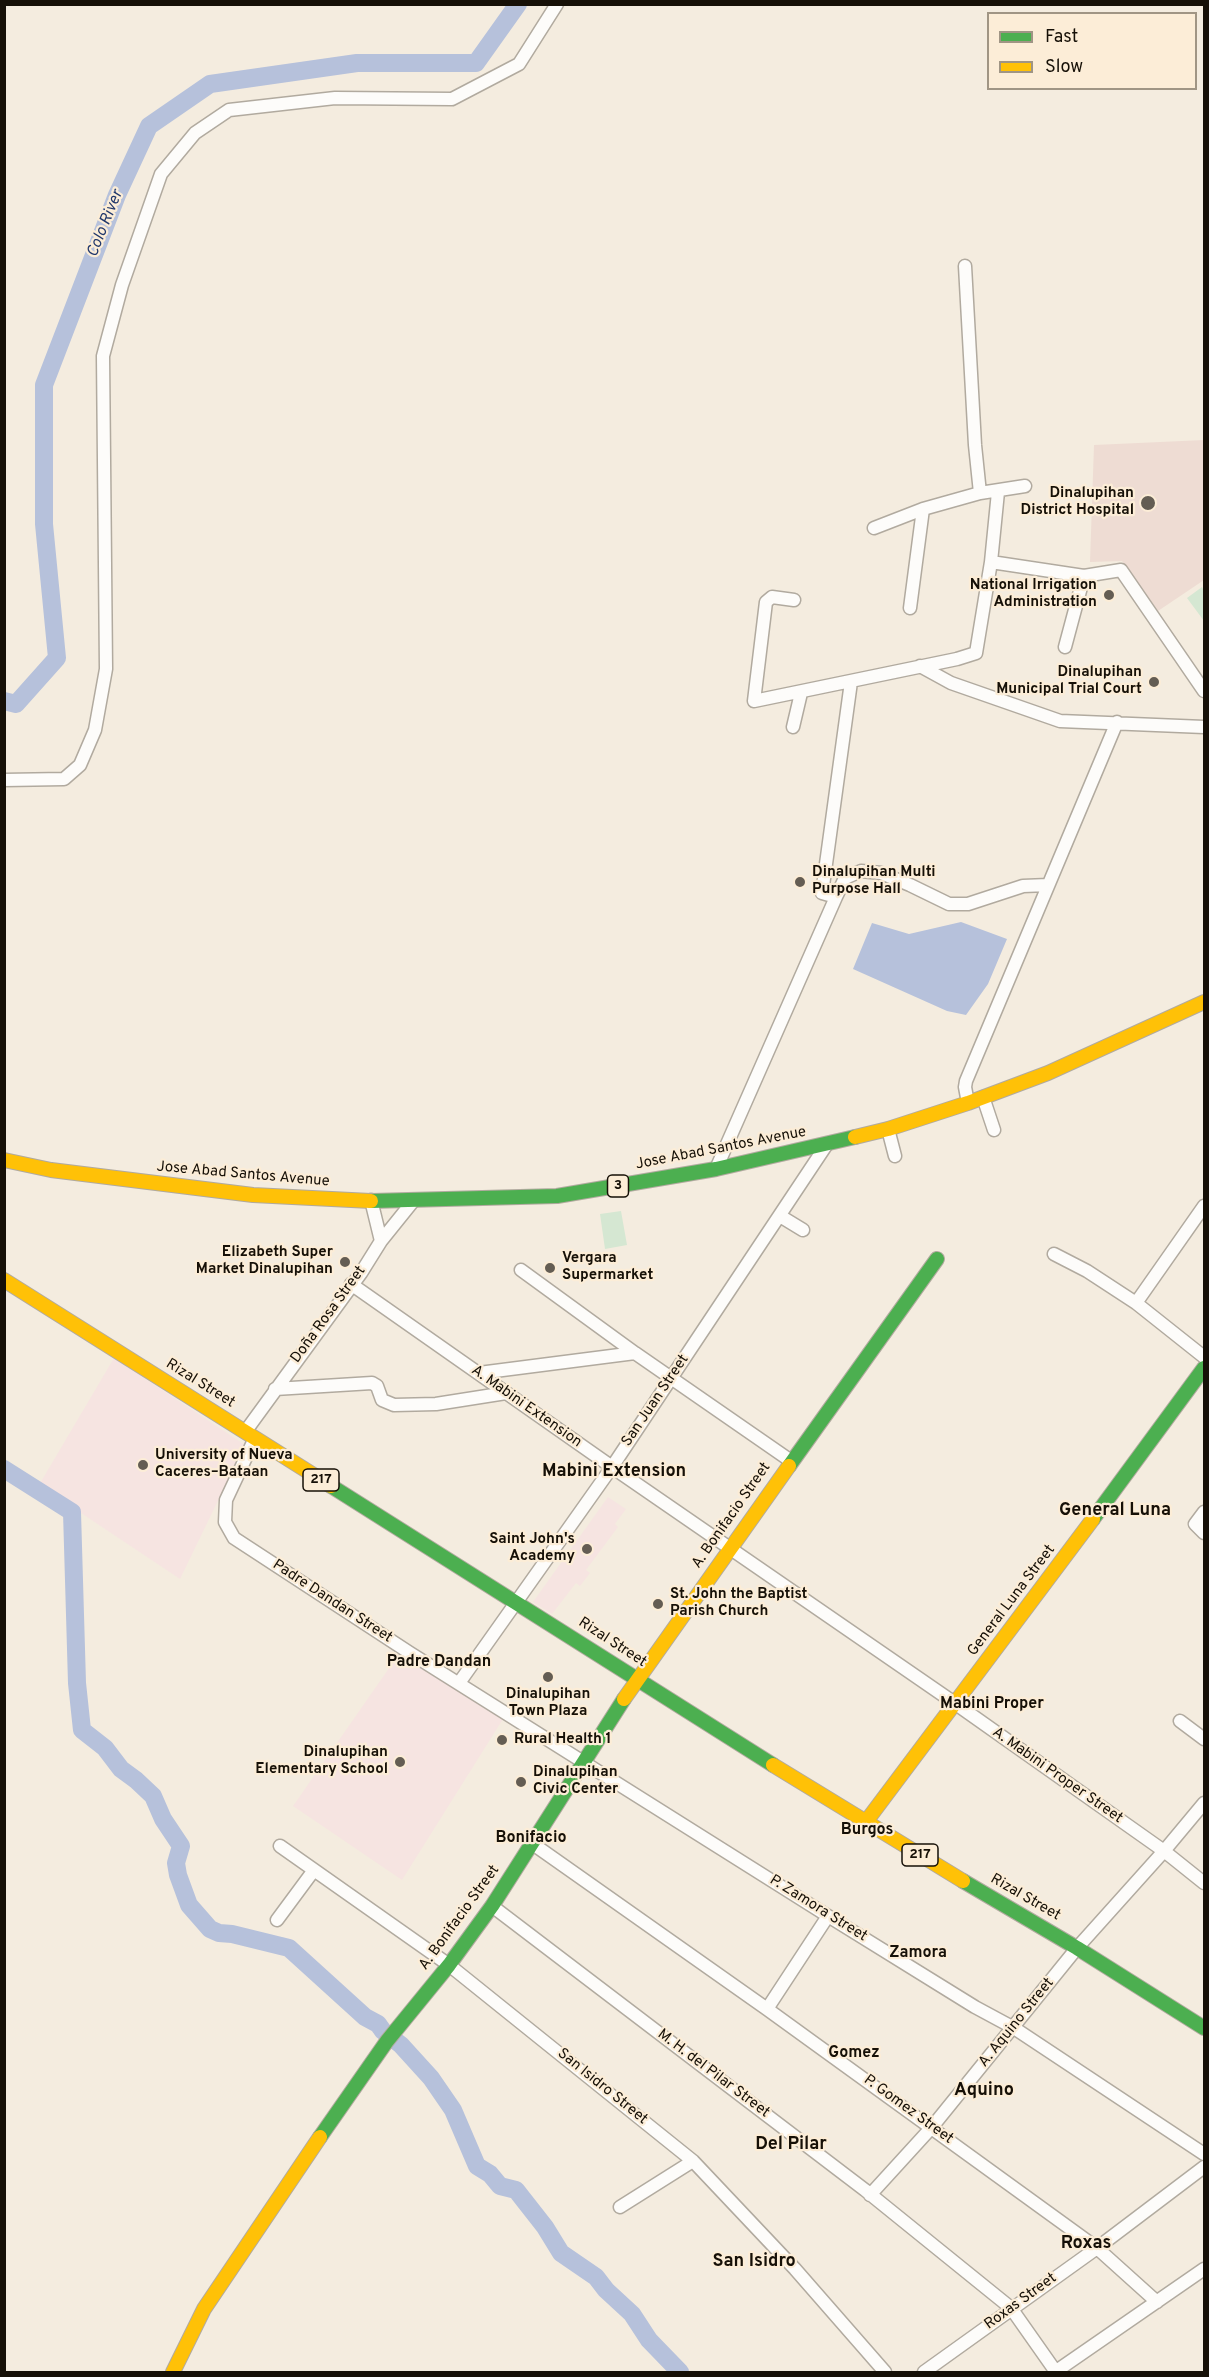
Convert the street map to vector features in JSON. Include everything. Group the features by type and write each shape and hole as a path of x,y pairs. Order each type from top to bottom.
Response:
{"main road":[{"name":"Jose Abad Santos Avenue","path":"4,1160 62,1172 253,1195 370,1200 557,1196 716,1169 888,1128 968,1103 1094,1054 1204,1002"},
{"name":"A. Bonifacio Street","path":"173,2373 204,2309 391,2036 449,1965 492,1906 583,1761 638,1679 897,1312 937,1259"},
{"name":"Rizal Street","path":"4,1280 865,1823 1077,1948 1204,2028"},
{"name":"General Luna Street","path":"865,1823 956,1704 1204,1368"}],"street":[{"path":"4,780 64,780 80,765 95,730 106,669 103,356 122,285 161,174 195,133 229,110 335,98 452,99 519,64 557,4"},
{"path":"965,266 975,445 980,493"},
{"path":"874,528 923,509 980,493 1025,486"},
{"path":"794,600 772,597 766,602 754,701 801,693 976,653 991,562 998,492"},
{"path":"910,608 923,509"},
{"path":"991,562 1084,576 1121,570 1204,691"},
{"path":"1065,647 1084,576"},
{"path":"920,666 951,683 1060,721 1204,727"},
{"path":"836,897 822,893 851,682"},
{"path":"793,727 801,693"},
{"path":"968,1103 966,1081 1117,722"},
{"path":"716,1169 845,878 861,871 881,873 949,904 968,904 1023,886 1048,885"},
{"path":"983,1097 994,1130"},
{"path":"888,1128 896,1156"},
{"name":"San Juan Street","path":"459,1683 612,1467 827,1144"},
{"path":"370,1200 381,1240"},
{"name":"Doña Rosa Street","path":"250,1435 275,1389 381,1240 414,1200"},
{"path":"1136,1303 1204,1206"},
{"path":"780,1216 803,1230"},
{"path":"1054,1254 1086,1271 1136,1303 1204,1357"},
{"path":"521,1270 635,1353 791,1461"},
{"name":"A. Mabini Extension","path":"351,1284 506,1394 732,1548"},
{"path":"479,1373 635,1353"},
{"path":"275,1389 372,1383 377,1386 382,1400 394,1405 436,1404 506,1394"},
{"name":"Padre Dandan Street","path":"250,1435 226,1500 225,1521 234,1538 583,1761"},
{"path":"1204,1512 1195,1524 1204,1533"},
{"name":"A. Mabini Proper Street","path":"732,1548 1164,1851 1204,1883"},
{"path":"1180,1721 1204,1739"},
{"name":"P. Zamora Street","path":"583,1761 828,1916 975,2007 1014,2028 1204,2154"},
{"name":"A. Aquino Street","path":"870,2195 932,2127 1077,1948 1204,1803"},
{"name":"P. Gomez Street","path":"533,1844 932,2127 1097,2248 1157,2302"},
{"name":"San Isidro Street","path":"280,1846 449,1965 693,2160 795,2269 885,2373"},
{"path":"277,1920 314,1870"},
{"name":"M. H. del Pilar Street","path":"492,1906 870,2195 1011,2308 1056,2372"},
{"path":"767,2009 828,1916"},
{"path":"620,2206 693,2160"},
{"name":"Roxas Street","path":"924,2373 1097,2248 1204,2167"},
{"path":"1056,2372 1204,2269"}],"shaded area":[{"name":"Dinalupihan District Hospital","path":"1204,440 1204,580 1158,611 1122,561 1090,562 1094,445"},
{"name":"University of Nueva Caceres–Bataan","path":"114,1358 245,1445 180,1579 39,1485"},
{"name":"Saint John's Academy","path":"608,1497 626,1509 615,1524 618,1527 586,1570 590,1573 580,1586 576,1583 552,1614 533,1602"},
{"name":"Dinalupihan Elementary School","path":"401,1651 503,1719 402,1880 293,1806"}],"green space":[{"path":"1202,587 1204,591 1204,621 1187,598"},
{"path":"621,1211 627,1245 605,1249 600,1214"}],"water":[{"path":"961,922 1007,939 988,984 966,1015 947,1011 853,969 872,923 909,934"}],"waterway":[{"name":"Colo River","path":"4,701 16,704 57,658 44,524 44,385 117,195 149,126 210,84 357,63 476,63 518,4"},
{"path":"4,1469 72,1512 77,1683 82,1730 105,1748 121,1769 153,1796 163,1819 181,1846 176,1863 189,1905 210,1929 219,1933 289,1948 365,2017 378,2024 401,2045 431,2078 453,2110 477,2166 490,2174 500,2186 516,2190 545,2227 561,2253 596,2277 606,2290 632,2314 649,2340 680,2372"}],"traffic: fast":[{"path":"371,1201 557,1196 716,1169 855,1137"},
{"path":"789,1466 937,1259"},
{"path":"1093,1519 1204,1368"},
{"path":"331,1486 773,1765"},
{"path":"320,2137 387,2041 449,1965 492,1906 624,1699"},
{"path":"963,1881 1077,1948 1204,2028"}],"traffic: slow":[{"path":"855,1137 888,1129 968,1103 1048,1073 1204,1002"},
{"path":"4,1160 51,1170 253,1195 371,1201"},
{"path":"4,1280 331,1486"},
{"path":"624,1699 789,1466"},
{"path":"865,1823 1093,1519"},
{"path":"773,1765 963,1881"},
{"path":"173,2372 204,2309 320,2137"}],"place":[{"name":"Dinalupihan District Hospital","path":"1148,503"},
{"name":"National Irrigation Administration","path":"1109,595"},
{"name":"Dinalupihan Municipal Trial Court","path":"1154,682"},
{"name":"Dinalupihan Multi Purpose Hall","path":"800,882"},
{"name":"Elizabeth Super Market Dinalupihan","path":"345,1262"},
{"name":"Vergara Supermarket","path":"550,1268"},
{"name":"University of Nueva Caceres–Bataan","path":"143,1465"},
{"name":"Saint John's Academy","path":"587,1549"},
{"name":"St. John the Baptist Parish Church","path":"658,1604"},
{"name":"Dinalupihan Town Plaza","path":"548,1677"},
{"name":"Rural Health 1","path":"502,1740"},
{"name":"Dinalupihan Elementary School","path":"400,1762"},
{"name":"Dinalupihan Civic Center","path":"521,1782"}],"district":[{"name":"Mabini Extension","path":"614,1472"},
{"name":"General Luna","path":"1115,1511"},
{"name":"Padre Dandan","path":"439,1663"},
{"name":"Mabini Proper","path":"992,1705"},
{"name":"Burgos","path":"867,1831"},
{"name":"Bonifacio","path":"531,1839"},
{"name":"Zamora","path":"918,1954"},
{"name":"Gomez","path":"854,2054"},
{"name":"Aquino","path":"984,2091"},
{"name":"Del Pilar","path":"791,2145"},
{"name":"Roxas","path":"1086,2244"},
{"name":"San Isidro","path":"754,2262"}]}
